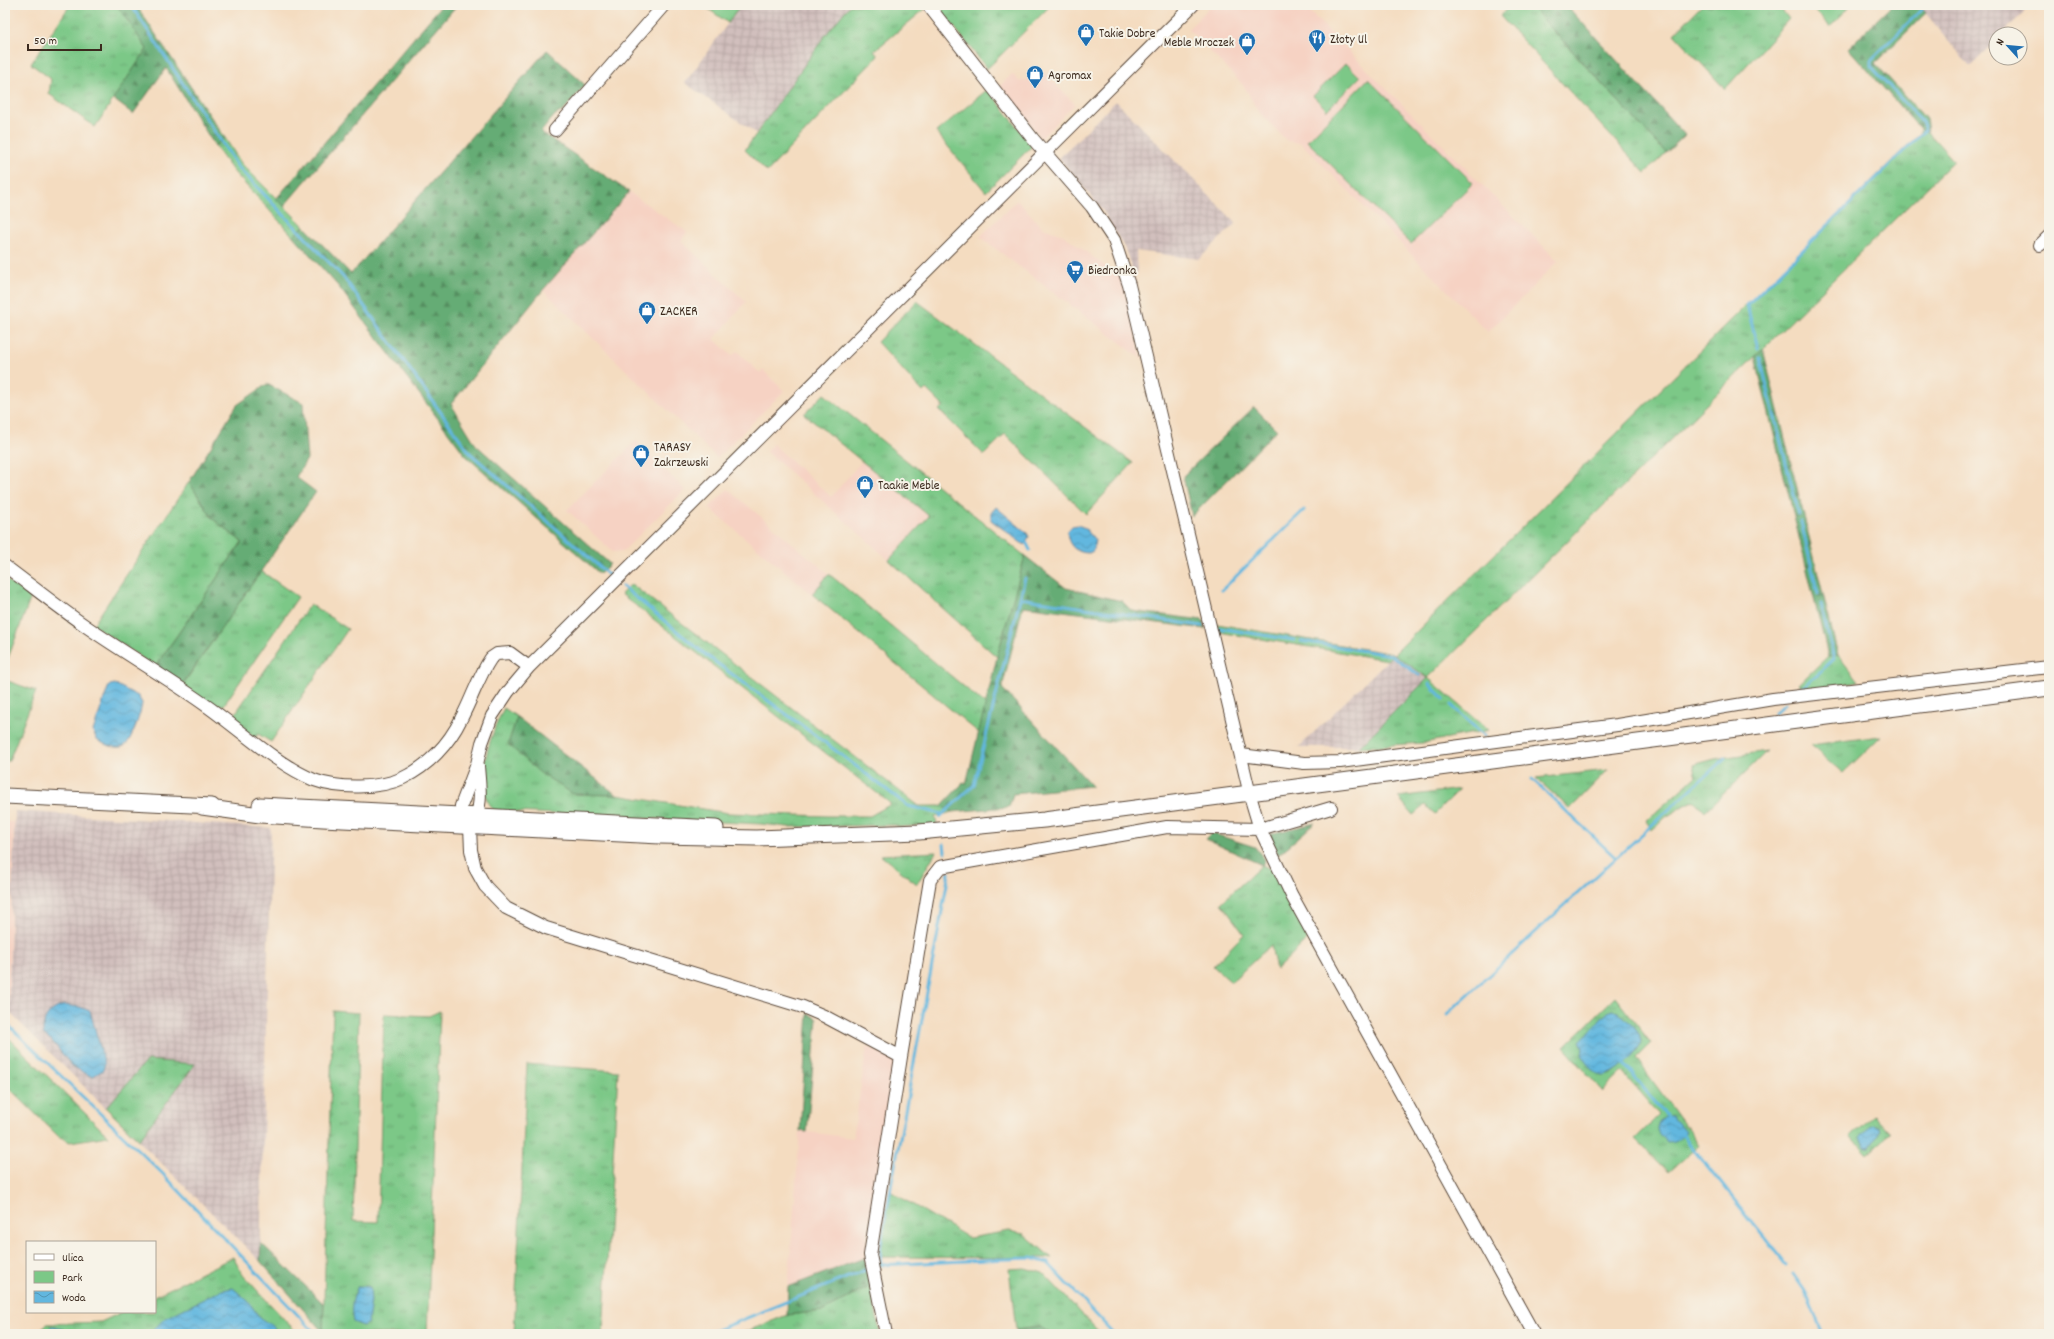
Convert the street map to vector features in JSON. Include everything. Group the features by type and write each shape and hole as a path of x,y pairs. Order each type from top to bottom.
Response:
{"main road":[{"path":"5,796 202,807 260,815 470,819 660,836 756,838 919,832 998,826 2049,688"}],"street":[{"path":"556,130 664,5"},
{"path":"928,5 1092,207 1108,230 1123,264 1250,793 1260,829 1292,896 1534,1334"},
{"path":"470,819 461,806 477,764 492,716 508,692 529,667 1193,5"},
{"path":"2040,245 2049,236"},
{"path":"5,566 87,627 204,704 277,758 308,777 324,783 348,786 378,784 403,778 428,761 449,740 491,658 497,654 510,653 529,667"},
{"path":"1241,755 1304,763 1340,762 1617,725 1773,699 2049,667"},
{"path":"477,764 480,794 470,819 473,859 485,886 506,908 546,928 593,944 803,1007 824,1016 901,1057"},
{"path":"886,1334 870,1255 930,880 940,867 1167,826 1260,829 1330,808"}],"shaded area":[{"path":"741,5 850,5 756,133 685,83"},
{"path":"1212,5 1303,5 1558,261 1488,332 1301,143 1287,141 1258,111 1244,86 1188,29"},
{"path":"1926,5 2031,5 2010,26 1988,26 1988,48 1970,66 1922,9"},
{"path":"1039,68 1075,104 1041,138 1000,86 1012,74 1020,82 1023,79 1025,81"},
{"path":"1116,101 1236,223 1199,259 1136,251 1137,274 1132,269 1125,249 1103,211 1059,158"},
{"path":"629,192 687,232 681,241 746,302 714,339 732,356 737,351 760,373 763,370 784,391 717,458 543,290"},
{"path":"1017,200 1043,228 1065,236 1122,279 1142,359 980,237"},
{"path":"636,441 685,490 623,551 613,552 567,510"},
{"path":"773,444 831,497 862,461 930,516 889,560 766,451"},
{"path":"728,489 829,574 812,594 709,508"},
{"path":"1394,654 1428,679 1359,747 1299,747"},
{"path":"15,811 271,828 260,1261 8,1011"},
{"path":"5,822 14,822 8,1011 5,1008"},
{"path":"867,1046 893,1059 895,1067 864,1258 788,1287 800,1131 853,1138"}],"green space":[{"path":"70,5 117,5 147,49 95,127 49,94 51,79 31,64"},
{"path":"117,5 136,5 225,138 215,146 166,68 133,114 113,99 147,49"},
{"path":"442,5 457,5 284,206 276,199"},
{"path":"703,5 741,5 728,23"},
{"path":"850,5 922,5 925,9 874,51 878,56 767,172 745,150 824,37"},
{"path":"937,5 1051,5 987,69"},
{"path":"1511,5 1530,5 1666,153 1645,173 1500,16"},
{"path":"1530,5 1566,5 1685,135 1666,153"},
{"path":"1702,5 1783,5 1782,10 1789,19 1725,89 1674,34"},
{"path":"1810,5 1851,5 1830,27"},
{"path":"1892,5 1926,5 1922,9 1926,13 1875,63 1926,119 1928,132 1920,129 1848,48"},
{"path":"547,50 585,85 563,111 555,115 541,132 629,192 543,290 451,404 476,445 610,564 600,574 466,456 338,286 293,236 304,226 351,274"},
{"path":"1346,63 1360,77 1327,110 1313,96"},
{"path":"1368,79 1473,183 1411,244 1307,141"},
{"path":"988,89 1032,146 986,192 936,132"},
{"path":"1920,129 1928,132 1954,161 1428,678 1394,654 1920,133"},
{"path":"225,138 241,163 304,226 293,236 233,171 215,146"},
{"path":"917,301 1133,463 1086,514 1005,434 984,455 939,410 943,406 926,389 923,392 877,342"},
{"path":"1763,349 1838,655 1828,656 1755,357"},
{"path":"267,384 303,403 307,459 296,477 316,492 182,685 155,667 242,542 213,519 189,482 237,405"},
{"path":"824,394 1025,556 997,657 889,560 929,516 804,414"},
{"path":"1254,407 1277,430 1192,516 1183,476"},
{"path":"189,482 213,519 242,542 155,667 93,625"},
{"path":"1025,556 1066,588 1122,601 1132,611 1203,620 1205,629 1023,606 1002,688 1092,786 1013,794 1009,807 952,812 941,806 963,783 966,784 997,657"},
{"path":"261,571 298,597 224,705 214,707 182,686"},
{"path":"829,574 986,705 979,733 812,594"},
{"path":"5,579 31,597 5,666"},
{"path":"631,584 919,806 941,806 952,812 935,817 937,824 899,827 895,825 788,827 761,824 495,811 488,801 484,789 483,775 489,746 504,708 517,717 508,744 573,794 617,795 728,813 870,816 891,804 621,594"},
{"path":"310,604 348,629 271,742 258,734 255,738 236,724 235,714"},
{"path":"1217,624 1394,654 1387,660 1219,632"},
{"path":"1838,655 1858,681 1808,690 1799,684 1828,656"},
{"path":"1428,678 1489,730 1423,743 1359,747"},
{"path":"5,680 36,691 9,761 5,761"},
{"path":"517,717 617,795 573,794 539,772 508,744"},
{"path":"1881,736 1843,773 1810,745"},
{"path":"1767,751 1705,812 1694,800 1666,817 1652,830 1646,821 1696,776 1693,765 1715,759"},
{"path":"1608,770 1570,809 1536,778"},
{"path":"1460,789 1435,814 1425,805 1413,815 1398,797"},
{"path":"1315,823 1278,855 1269,834"},
{"path":"1211,833 1255,847 1265,860 1262,865 1205,839"},
{"path":"936,852 917,884 880,855"},
{"path":"1262,865 1272,870 1309,938 1276,970 1271,945 1231,982 1213,966 1244,934 1221,903"},
{"path":"1615,997 1651,1043 1636,1058 1699,1145 1669,1172 1635,1139 1659,1115 1622,1072 1602,1091 1564,1047","holes":["1613,1010 1618,1011 1640,1036 1637,1051 1612,1074 1607,1075 1582,1056 1583,1049"]},
{"path":"333,1011 359,1013 353,1221 378,1222 384,1014 429,1016 440,1011 427,1334 327,1334 323,1332"},
{"path":"808,1013 817,1019 807,1132 800,1131"},
{"path":"5,1034 108,1136 70,1142 58,1136 5,1084"},
{"path":"147,1060 195,1064 139,1140 106,1108"},
{"path":"527,1064 618,1071 603,1334 514,1334"},
{"path":"1873,1116 1890,1134 1868,1154 1851,1136"},
{"path":"890,1191 969,1238 1009,1231 1024,1234 1052,1258 880,1257"},
{"path":"261,1243 324,1304 323,1332 260,1261"},
{"path":"233,1257 243,1275 298,1334 34,1334 47,1324 101,1322 120,1313 156,1313 156,1296"},
{"path":"864,1258 871,1286 823,1311 787,1315 788,1287"},
{"path":"1025,1268 1043,1273 1101,1334 1051,1334 1040,1327 1016,1330 1009,1269"},
{"path":"871,1286 880,1334 740,1334 787,1315 823,1311"},
{"path":"1040,1327 1051,1334 1017,1334 1016,1330"}],"water":[{"path":"996,507 1027,533 1029,537 1024,545 991,520 991,513"},
{"path":"1078,525 1085,528 1095,540 1093,551 1089,553 1076,550 1069,541 1067,532 1072,526"},
{"path":"115,684 138,696 142,703 133,733 127,744 121,747 106,745 97,740 93,731 108,688 110,685"},
{"path":"64,1005 80,1007 90,1011 105,1064 103,1070 92,1077 72,1066 52,1041 43,1034 44,1023 48,1015 55,1009"},
{"path":"1613,1010 1618,1011 1628,1021 1639,1033 1642,1040 1638,1050 1626,1062 1613,1073 1602,1076 1593,1070 1582,1056 1583,1049 1580,1041 1608,1012"},
{"path":"1666,1116 1672,1116 1685,1131 1678,1140 1667,1143 1657,1130 1657,1127"},
{"path":"1872,1125 1879,1128 1880,1132 1870,1147 1865,1147 1860,1138"},
{"path":"358,1286 370,1287 371,1301 368,1323 363,1326 353,1322 352,1317 352,1304"},
{"path":"233,1288 248,1301 260,1318 274,1327 276,1334 149,1334 165,1318 222,1290"},
{"path":"52,1327 64,1329 62,1334 43,1334"}],"waterway":[{"path":"131,5 238,167 344,278 470,453 610,576"},
{"path":"1758,349 1747,305 1925,130 1922,122 1871,66 1871,60 1926,5"},
{"path":"1760,358 1799,515"},
{"path":"1222,590 1304,510"},
{"path":"1801,522 1818,594"},
{"path":"1026,542 1030,550"},
{"path":"940,817 974,785 1025,578"},
{"path":"622,586 706,655 908,806 942,814"},
{"path":"1020,598 1202,626"},
{"path":"1800,690 1834,659 1821,604"},
{"path":"1219,628 1294,640"},
{"path":"1301,641 1391,655 1419,675"},
{"path":"1429,684 1444,699"},
{"path":"1775,713 1785,704"},
{"path":"1451,705 1484,736"},
{"path":"1532,779 1616,858 1725,758"},
{"path":"944,844 945,852"},
{"path":"1447,1014 1616,858"},
{"path":"881,1265 880,1250 884,1225 949,873"},
{"path":"5,1022 162,1173 316,1334"},
{"path":"1624,1064 1668,1118"},
{"path":"1681,1133 1786,1265"},
{"path":"878,1265 1031,1258 1048,1263 1114,1334"},
{"path":"707,1334 868,1269"},
{"path":"1793,1274 1805,1291 1823,1334"}],"place":[{"name":"Takie Dobre","path":"1086,47"},
{"name":"Złoty Ul","path":"1317,53"},
{"name":"Meble Mroczek","path":"1247,56"},
{"name":"Agromax","path":"1035,89"},
{"name":"Biedronka","path":"1075,284"},
{"name":"ZACKER","path":"647,325"},
{"name":"TARASY Zakrzewski","path":"641,468"},
{"name":"Taakie Meble","path":"865,499"}]}
